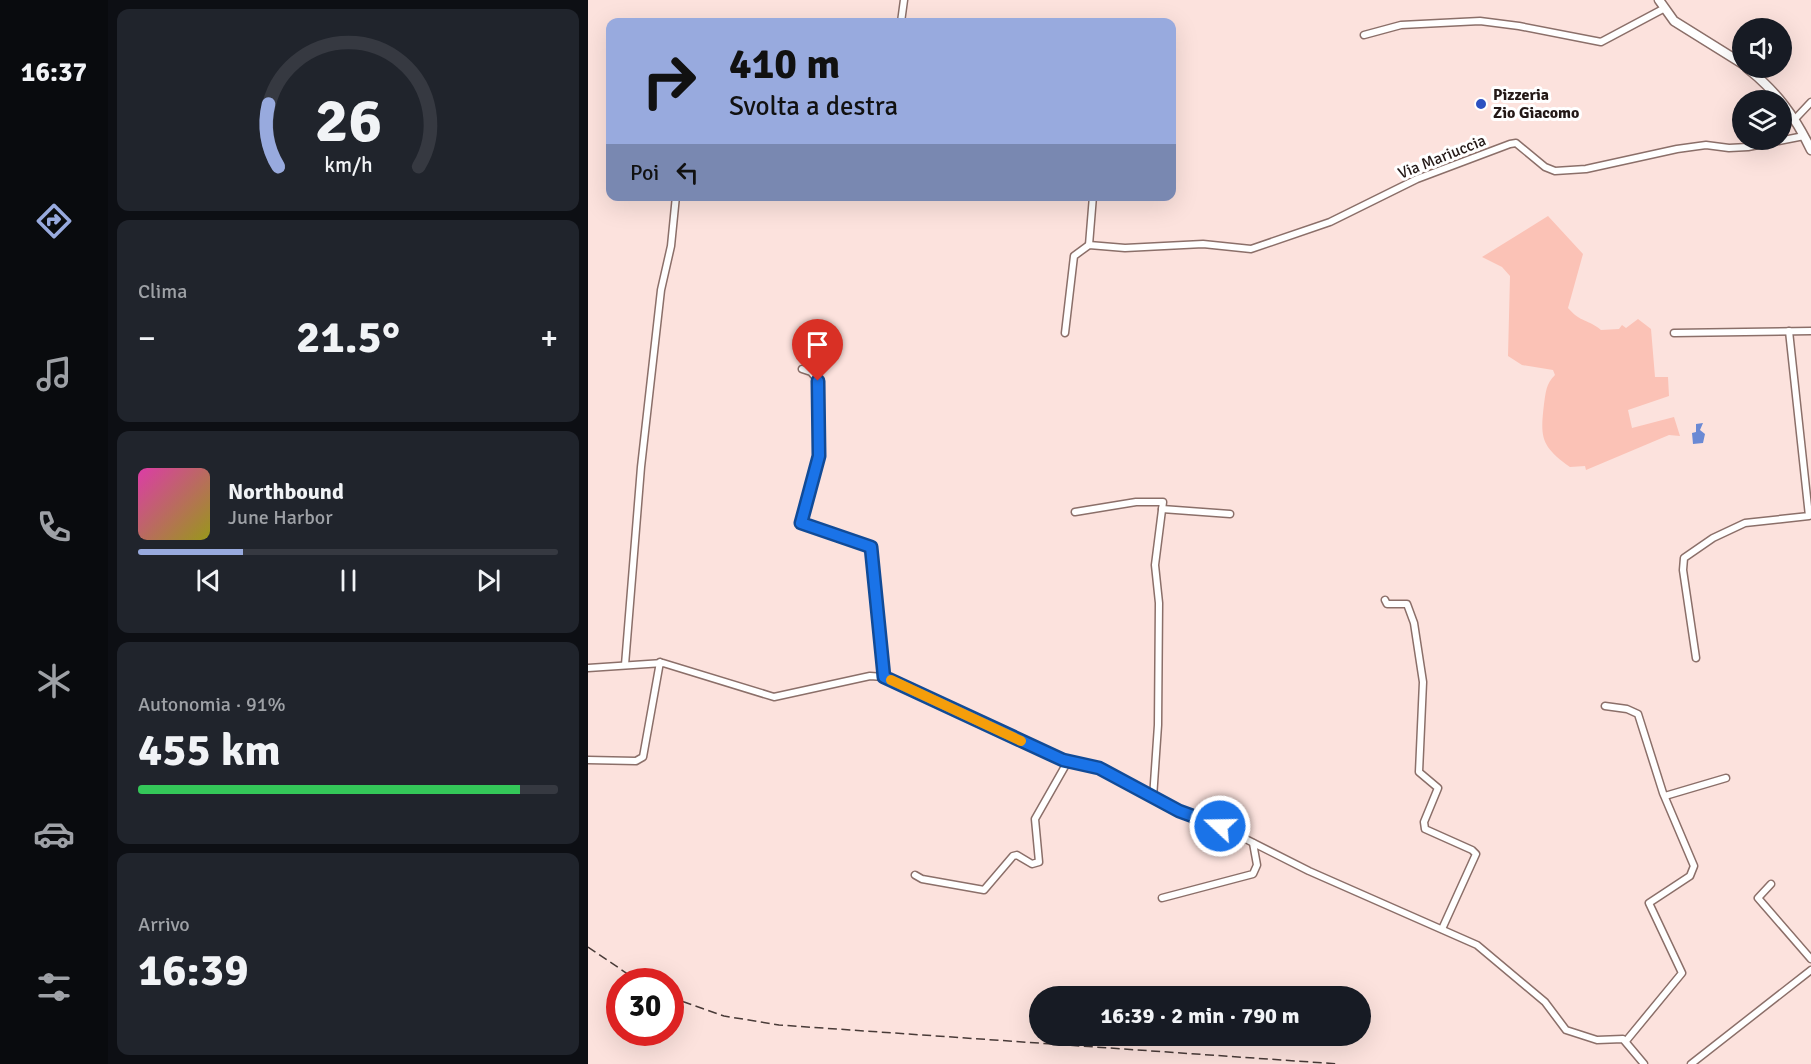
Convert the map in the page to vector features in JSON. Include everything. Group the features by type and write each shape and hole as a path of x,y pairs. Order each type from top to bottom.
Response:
{"main road":[{"path":"1659,0 1664,9 1684,28 1732,57"},
{"path":"1759,78 1776,93 1795,119 1811,150"}],"street":[{"path":"902,18 904,0"},
{"path":"1364,35 1401,25 1480,21 1546,30 1601,42 1664,9"},
{"path":"1795,119 1811,102"},
{"name":"Via Mariuccia","path":"1089,245 1125,248 1203,244 1251,249 1330,222 1417,178 1516,143 1545,167 1555,171 1586,169 1677,149 1706,145 1730,148 1748,147 1804,136"},
{"path":"625,665 641,467 661,290 671,246 676,201"},
{"path":"1065,333 1074,256 1089,245 1093,201"},
{"path":"1674,333 1811,331"},
{"path":"1696,658 1683,570 1684,558 1713,538 1745,523 1809,516 1789,332"},
{"path":"802,369 811,372 817,379 819,453 801,523 871,547 884,677"},
{"path":"1075,512 1136,502 1163,502 1155,565 1159,603 1158,725 1153,798"},
{"path":"1162,509 1230,514"},
{"path":"1385,600 1387,604 1407,604 1414,623 1423,682 1419,772 1438,788 1424,822 1425,830 1472,850 1476,854 1442,929"},
{"path":"588,760 636,761 643,757 660,662"},
{"path":"588,668 660,662 768,696 800,693 870,676 884,677 1068,761 1099,768 1179,811 1208,820 1253,843 1477,945 1545,1002 1566,1030 1572,1034 1597,1040 1626,1041 1644,1064"},
{"path":"1605,706 1627,709 1638,714 1665,796 1690,852 1693,869 1690,876 1657,896 1649,904 1682,973 1626,1041"},
{"path":"915,875 922,879 984,890 1013,856 1017,855 1032,864 1039,862 1035,819 1068,761"},
{"path":"1665,796 1726,778"},
{"path":"1162,898 1253,874 1257,865 1253,843"},
{"path":"1771,884 1758,898 1811,958"},
{"path":"1691,1064 1811,970"}],"shaded area":[{"path":"1548,216 1583,254 1568,308 1601,330 1619,329 1622,325 1626,328 1638,319 1651,329 1655,377 1668,377 1669,396 1628,410 1632,428 1674,417 1680,436 1669,435 1586,470 1585,466 1570,467 1548,447 1542,425 1545,395 1555,375 1553,370 1522,365 1508,356 1510,276 1502,267 1482,257"}],"water":[{"path":"1703,423 1700,430 1705,434 1703,443 1693,444 1692,433 1696,432 1696,424"}],"railway":[{"path":"588,947 619,968"},
{"path":"684,1002 724,1016 779,1025 1339,1064"}],"slow traffic":[{"path":"891,680 1021,741"}],"place":[{"name":"Pizzeria Zio Giacomo","path":"1481,104"}],"route":[{"path":"818,381 817,443 819,456 801,523 871,547 884,677 1063,760 1099,768 1179,811 1220,826"}]}
